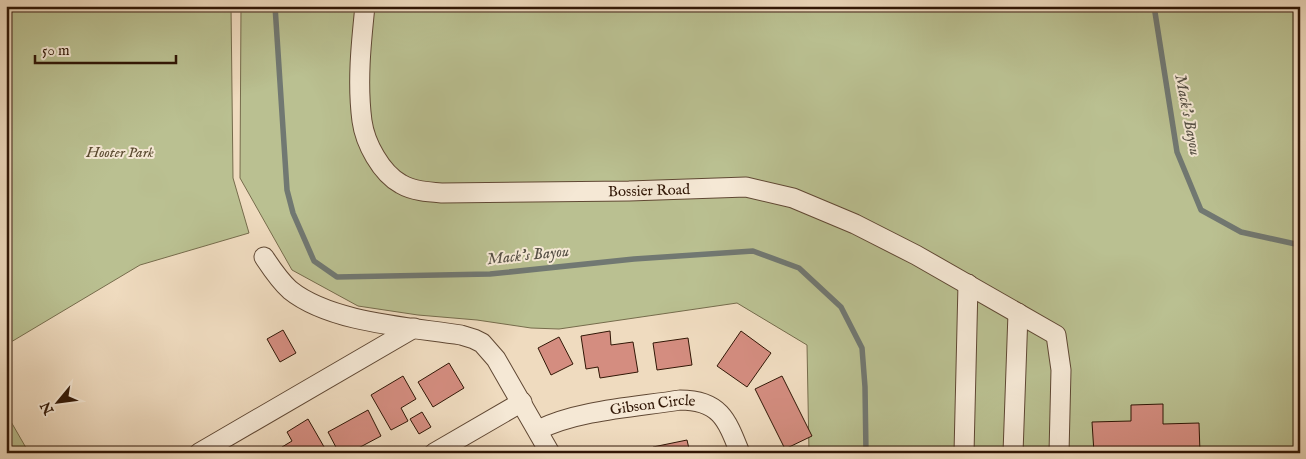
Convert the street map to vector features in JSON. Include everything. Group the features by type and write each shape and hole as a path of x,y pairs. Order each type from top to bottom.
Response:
{"street":[{"name":"Bossier Road","path":"365,6 360,71 362,122 374,155 391,178 402,185 418,190 442,193 629,192 746,187 793,198 855,224 968,284 1056,335 1061,370 1059,453"},
{"path":"264,257 274,273 292,291 322,308 359,319 461,335 482,343 496,359 550,453"},
{"path":"964,453 968,284"},
{"path":"1013,453 1018,313"},
{"path":"199,453 414,328"},
{"name":"Gibson Circle","path":"538,430 577,416 680,400 692,400 705,403 717,409 726,420 740,453"},
{"path":"434,453 522,402"}],"green space":[{"name":"Hooter Park","path":"6,6 231,6 233,178 249,233 140,265 6,345"},
{"path":"241,6 1300,6 1300,453 809,453 807,345 737,303 559,329 531,328 358,306 292,270 240,178"},
{"path":"6,413 29,453 6,453"}],"building":[{"path":"283,330 296,353 280,362 267,339"},
{"path":"610,331 611,345 633,342 638,372 600,378 598,367 586,369 581,336"},
{"path":"741,331 771,353 747,387 717,366"},
{"path":"559,337 573,364 551,375 538,348"},
{"path":"688,338 692,365 657,370 653,343"},
{"path":"449,363 464,388 433,407 418,382"},
{"path":"403,376 416,399 401,408 408,421 391,430 371,395"},
{"path":"782,376 812,436 785,449 755,389"},
{"path":"1163,404 1163,424 1199,423 1200,453 1094,453 1092,422 1131,421 1131,405"},
{"path":"368,410 381,436 349,453 339,453 328,432"},
{"path":"422,412 431,427 419,434 410,419"},
{"path":"308,419 327,452 285,453 282,447 292,441 287,432"},
{"path":"687,440 690,453 654,453 653,447"}],"waterway":[{"name":"Mack's Bayou","path":"275,6 287,190 293,213 314,261 337,277 490,274 634,259 753,251 799,268 841,307 862,348 865,387 866,453"},
{"name":"Mack's Bayou","path":"1154,6 1177,152 1201,210 1241,232 1300,245"}]}
